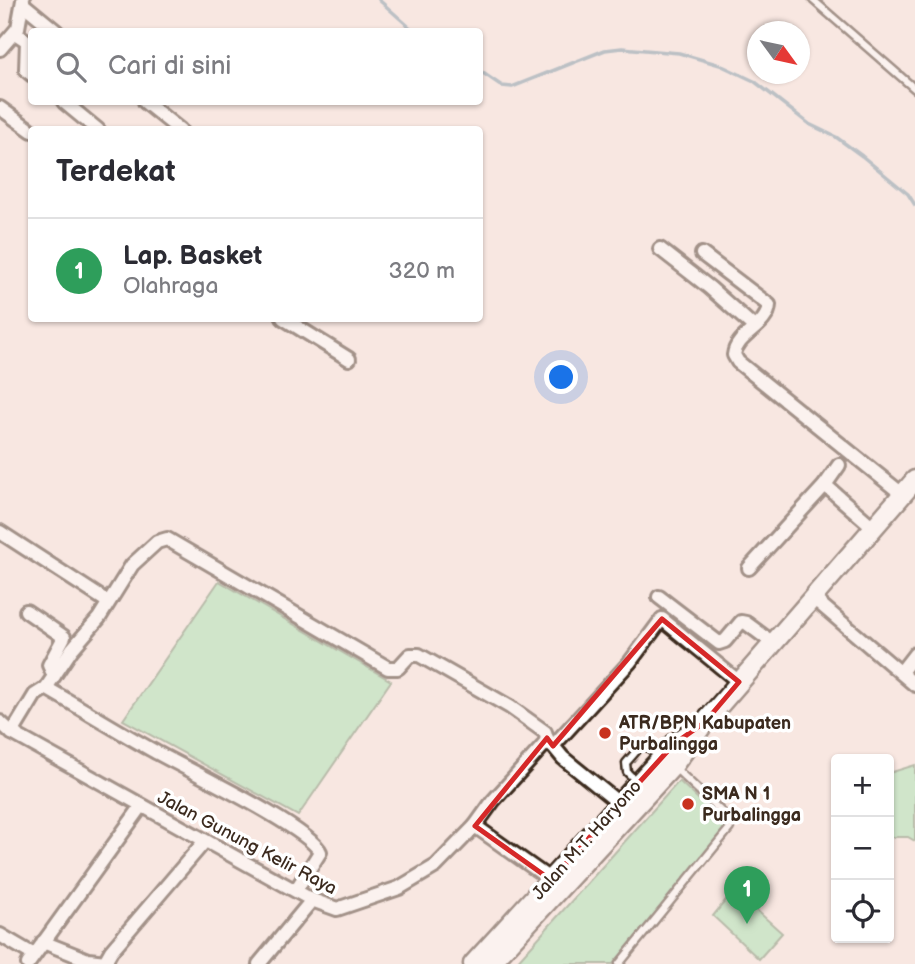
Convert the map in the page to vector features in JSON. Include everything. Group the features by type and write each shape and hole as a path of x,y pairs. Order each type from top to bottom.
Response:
{"main road":[{"name":"Jalan M.T. Haryono","path":"485,963 667,762 684,734 705,722 915,480"},
{"name":"Jalan M.T. Haryono","path":"485,963 551,880 639,783 667,762"}],"street":[{"path":"23,2 52,28"},
{"path":"0,50 20,23 23,2"},
{"path":"15,33 27,41 28,72"},
{"path":"68,105 93,126"},
{"path":"149,105 175,126"},
{"path":"0,108 28,128"},
{"path":"660,249 754,327"},
{"path":"702,254 769,305 765,317 733,351 738,362 902,494"},
{"path":"289,322 349,359"},
{"path":"749,568 825,485 839,465"},
{"path":"825,485 873,527"},
{"path":"0,532 104,599"},
{"path":"6,728 34,695 46,688 52,672 90,630 104,599 144,552 161,539 167,539 388,668 398,668 412,654 426,658 510,707 545,732 563,758 620,804"},
{"path":"659,597 719,643 725,641 739,623 744,622 773,643"},
{"path":"813,597 915,685"},
{"path":"26,611 64,637 49,663 52,672"},
{"name":"Jalan Gunung Kelir Raya","path":"6,728 141,807 312,900 337,909 399,888 436,866 475,826 541,749 630,662 662,620 739,682"},
{"path":"901,672 915,653"},
{"path":"46,688 286,824 317,846 320,852 296,890"},
{"path":"0,935 31,959 141,807"},
{"path":"475,826 551,880"},
{"path":"43,942 88,960 107,963 111,951 205,841"},
{"path":"259,964 312,900"}],"lane":[{"path":"813,0 915,89"},
{"path":"619,964 730,828 727,817 667,762"}],"highlighted area":[{"path":"662,619 739,682 705,722 674,744 551,880 475,826 547,738 553,746"}],"green space":[{"path":"219,581 391,681 298,816 123,720"},
{"path":"915,765 915,841 908,837 894,837 894,771"},
{"path":"679,781 724,823 723,836 613,964 515,964"},
{"path":"734,890 782,933 759,959 713,916"}],"waterway":[{"path":"379,0 410,28"},
{"path":"483,73 502,86 512,87 605,50 622,48 679,53 720,65 754,81 809,124 836,137 908,194 915,205"}],"place":[{"name":"ATR/BPN Kabupaten Purbalingga","path":"605,733"},
{"name":"SMA N 1 Purbalingga","path":"688,804"},
{"name":"Lap. Basket","path":"747,924"}]}
